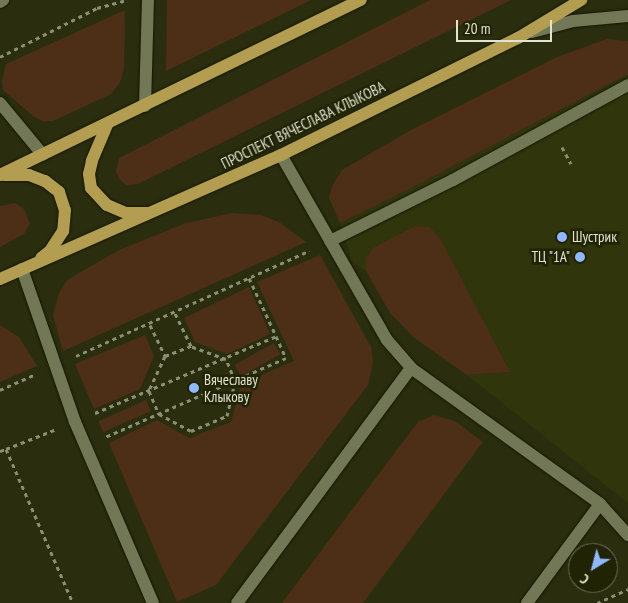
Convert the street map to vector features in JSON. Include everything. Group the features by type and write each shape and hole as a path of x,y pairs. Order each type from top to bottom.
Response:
{"main road":[{"path":"0,175 107,125 361,0"},
{"name":"ПРОСПЕКТ ВЯЧЕСЛАВА КЛЫКОВА","path":"26,267 282,155 518,38 582,0"},
{"path":"107,125 92,161 89,174 91,188 107,205 126,212 150,214"},
{"path":"0,175 29,175 45,181 59,192 65,210 63,231 50,251 26,267 0,279"}],"lane":[{"path":"145,106 148,0"},
{"path":"518,38 540,29 573,21 628,16"},
{"path":"330,241 453,180 628,85"},
{"path":"0,103 43,155"},
{"path":"282,155 387,340 411,368 600,504 628,535"},
{"path":"26,267 54,366 75,422 154,603"},
{"path":"237,603 411,368"},
{"path":"527,603 600,504"}],"path":[{"path":"0,57 97,8 126,0"},
{"path":"0,390 150,325 330,241"},
{"path":"85,446 286,358 249,278"},
{"path":"175,313 191,346"},
{"path":"150,325 165,356"},
{"path":"0,451 75,422 276,336"},
{"path":"191,346 226,359 235,381 227,416 191,431 159,414 148,391 165,356 191,346"},
{"path":"6,448 73,603"},
{"path":"597,603 628,589"}],"shaded area":[{"path":"167,0 311,0 166,71"},
{"path":"430,0 511,0 138,184 126,185 120,180 116,172 119,158"},
{"path":"125,10 124,69 120,82 111,94 53,121 42,121 33,116 3,90 2,81 6,64"},
{"path":"607,39 628,41 628,74 413,187 340,223 329,198 332,186 342,170 411,130 557,57"},
{"path":"628,74 628,503 467,375 510,372 366,258 366,271 353,262 340,223 413,187"},
{"path":"15,203 24,209 30,224 24,234 0,247 0,206"},
{"path":"233,213 261,215 279,222 306,242 63,351 53,315 59,293 67,280 119,250 186,223"},
{"path":"415,226 429,227 440,238 510,372 467,375 413,337 390,313 366,271 366,258 373,248"},
{"path":"320,255 371,347 373,362 368,385 216,585 177,602 109,443 157,420 189,438 231,422 241,384 294,361 257,282"},
{"path":"249,287 270,334 227,354 195,342 184,318"},
{"path":"0,325 19,337 37,366 0,382"},
{"path":"145,335 154,356 140,389 94,409 75,364"},
{"path":"274,343 280,354 241,376 235,365"},
{"path":"146,400 151,411 103,432 98,421"},
{"path":"434,415 455,421 483,442 363,603 282,603 418,422"}],"place":[{"name":"Шустрик","path":"562,237"},
{"name":"ТЦ \"1А\"","path":"580,257"},
{"name":"Вячеславу Клыкову","path":"194,388"}]}
